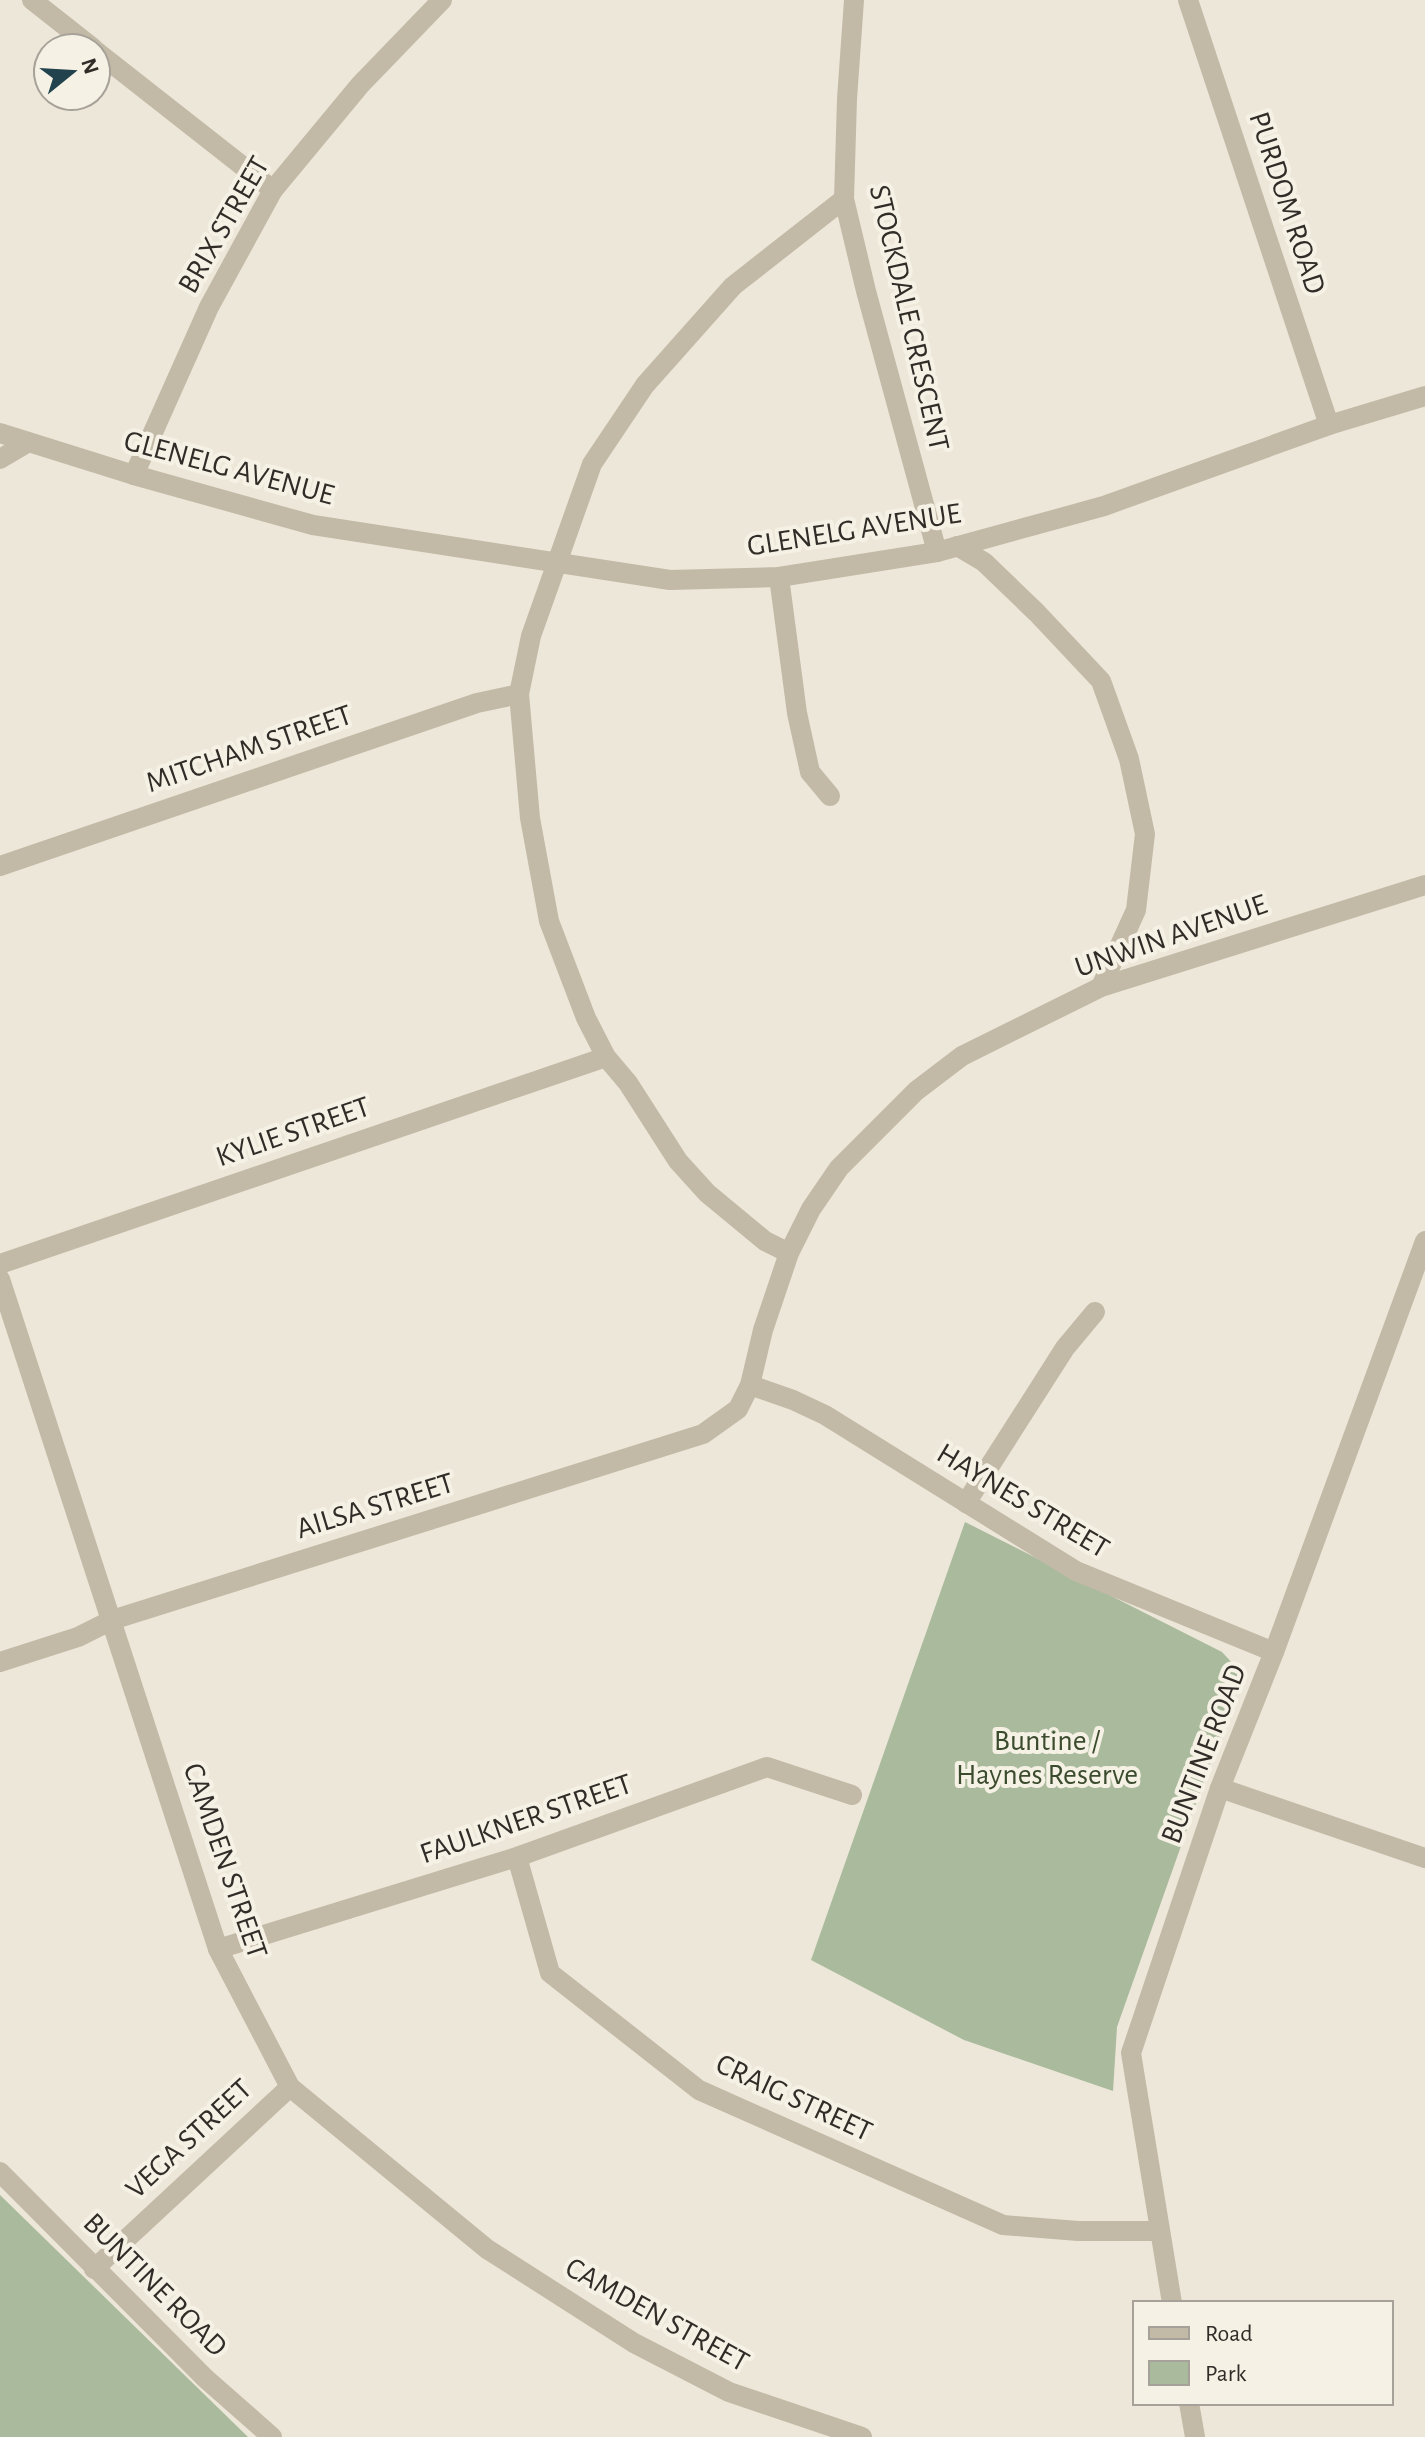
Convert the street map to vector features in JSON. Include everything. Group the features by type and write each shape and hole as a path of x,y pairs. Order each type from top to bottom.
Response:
{"street":[{"path":"32,0 72,32"},
{"name":"BRIX STREET","path":"134,475 209,307 273,190 422,8 442,0"},
{"name":"STOCKDALE CRESCENT","path":"854,0 844,199 866,291 947,549"},
{"name":"PURDOM ROAD","path":"1188,0 1329,425"},
{"path":"112,63 273,190"},
{"path":"789,1253 765,1241 707,1193 678,1161 628,1083 606,1057 586,1018 549,921 530,818 519,694 531,636 592,464 645,385 733,286 844,199"},
{"name":"GLENELG AVENUE","path":"0,433 134,475 313,525 670,580 779,577 947,549 1104,506 1329,425 1425,396"},
{"path":"0,459 27,443"},
{"path":"947,549 984,562 1101,681 1129,759 1145,834 1136,910 1101,987"},
{"path":"779,577 797,713 810,772 830,796"},
{"name":"MITCHAM STREET","path":"0,866 477,703 519,694"},
{"name":"UNWIN AVENUE","path":"750,1385 763,1330 789,1253 811,1209 839,1168 916,1091 962,1056 1101,987 1425,885"},
{"name":"KYLIE STREET","path":"0,1264 606,1057"},
{"name":"BUNTINE ROAD","path":"1172,2301 1131,2053 1220,1788 1274,1652 1425,1241"},
{"name":"CAMDEN STREET","path":"0,1279 218,1949 290,2087 487,2249 634,2343 729,2392 862,2437"},
{"path":"966,1503 1065,1348 1095,1312"},
{"name":"HAYNES STREET","path":"750,1385 825,1415 1076,1571 1274,1652"},
{"name":"AILSA STREET","path":"0,1662 78,1637 112,1620 703,1434 738,1409 750,1385"},
{"name":"FAULKNER STREET","path":"218,1949 517,1857 767,1767 852,1795"},
{"path":"1220,1788 1425,1858"},
{"name":"CRAIG STREET","path":"517,1857 550,1973 699,2090 1003,2225 1078,2231 1159,2231"},
{"name":"VEGA STREET","path":"94,2269 290,2087"},
{"name":"BUNTINE ROAD","path":"0,2172 205,2378 272,2437"},
{"path":"1189,2405 1195,2437"}],"green space":[{"name":"Buntine / Haynes Reserve","path":"965,1522 1222,1652 1235,1666 1239,1682 1117,2027 1113,2091 964,2040 811,1960"},
{"path":"0,2195 248,2437 0,2437"}]}
